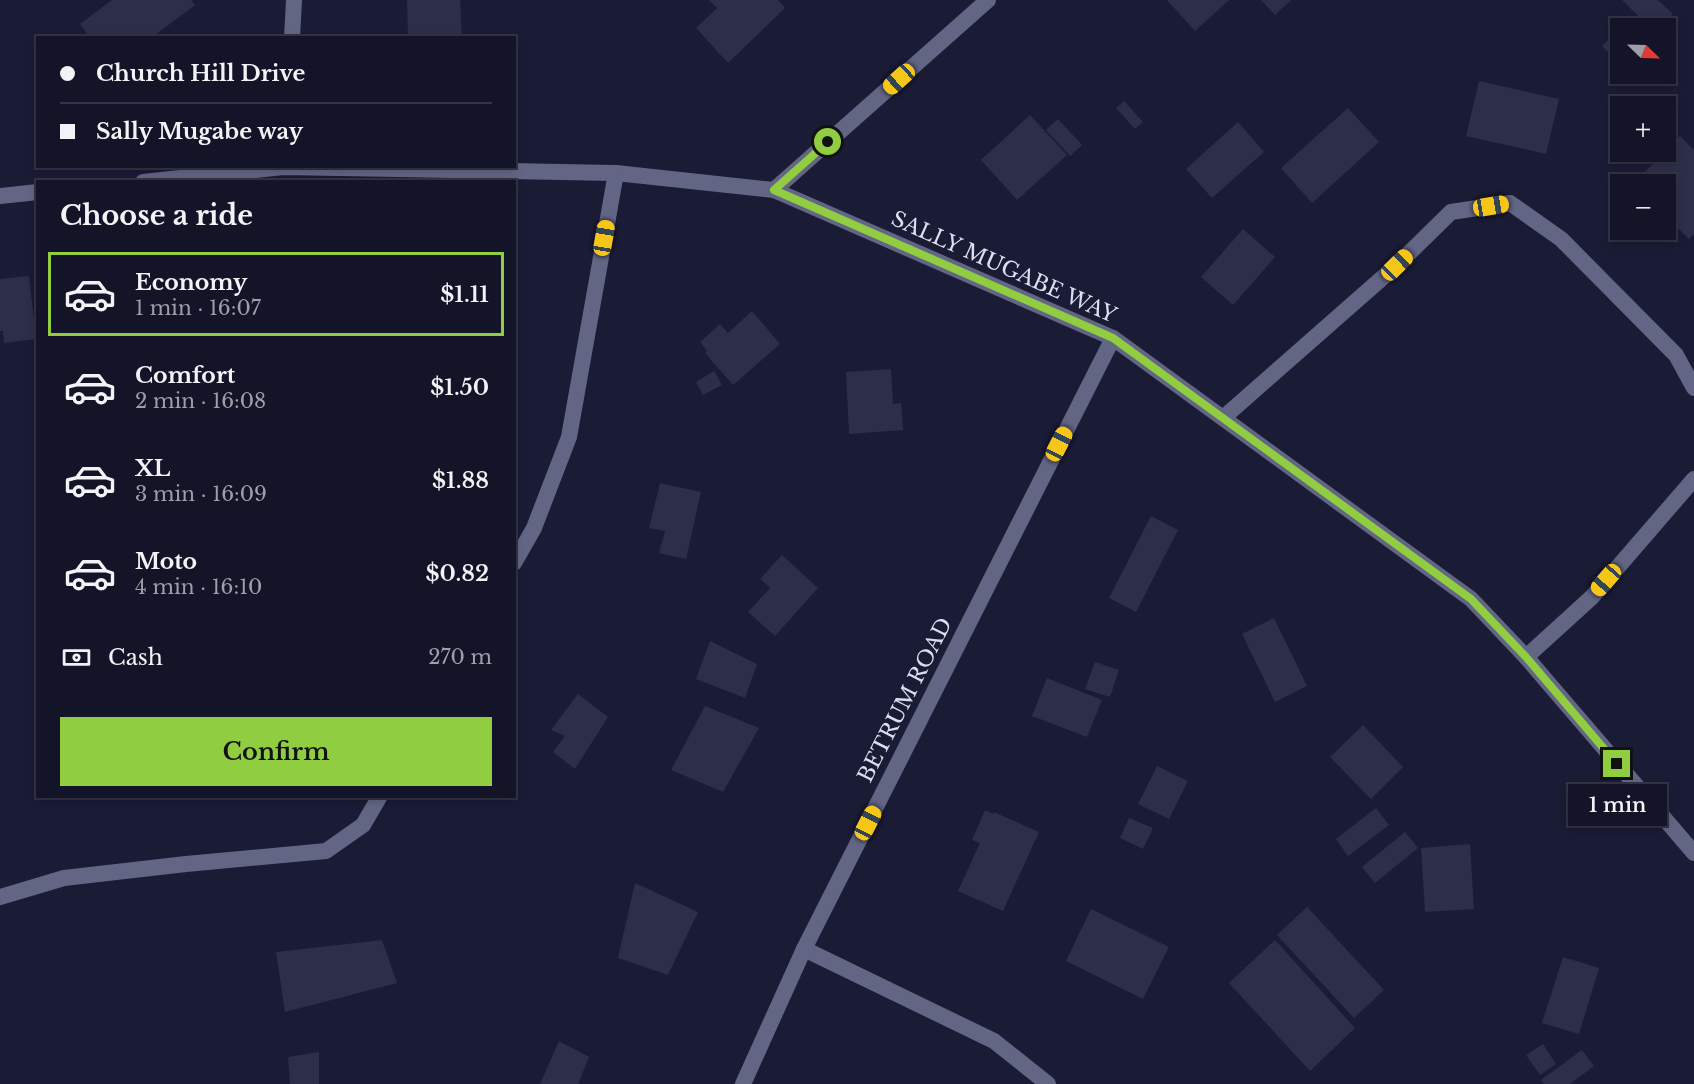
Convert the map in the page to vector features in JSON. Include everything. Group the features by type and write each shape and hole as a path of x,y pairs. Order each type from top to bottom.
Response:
{"street":[{"path":"292,36 294,0"},
{"path":"774,190 988,0"},
{"name":"SALLY MUGABE WAY","path":"162,180 274,168"},
{"name":"SALLY MUGABE WAY","path":"350,168 616,172 774,190 1113,338 1471,599 1526,657 1694,853"},
{"path":"516,560 534,528 569,437 616,172"},
{"path":"0,196 36,192"},
{"path":"1223,418 1397,265 1451,212 1510,203 1561,239 1676,355 1694,388"},
{"name":"BETRUM ROAD","path":"743,1084 804,949 1113,338"},
{"path":"1526,657 1592,597 1694,479"},
{"path":"0,897 64,878 326,851 363,825 379,798"},
{"path":"804,949 994,1041 1048,1084"}],"building":[{"path":"112,0 191,0 195,5 155,36 89,36 80,24"},
{"path":"407,0 460,0 462,36 408,36"},
{"path":"709,0 778,0 785,8 728,63 696,28 717,8"},
{"path":"1167,0 1229,0 1195,31"},
{"path":"1261,0 1291,0 1275,15"},
{"path":"1622,0 1658,0 1673,14 1669,18 1641,18"},
{"path":"1610,38 1610,54 1602,46"},
{"path":"1479,81 1559,99 1546,154 1466,136"},
{"path":"1124,101 1143,122 1135,129 1116,108"},
{"path":"1348,108 1379,142 1312,203 1281,168"},
{"path":"1030,115 1067,155 1017,200 981,160"},
{"path":"1058,119 1082,145 1070,156 1046,130"},
{"path":"1238,122 1264,152 1212,198 1186,169"},
{"path":"1680,136 1694,150 1694,234 1689,239 1676,226 1676,174 1643,174 1655,162 1676,162 1676,140"},
{"path":"1243,229 1275,257 1233,305 1201,277"},
{"path":"29,276 36,339 4,343 3,331 0,331 0,279"},
{"path":"752,311 780,344 733,385 705,353 707,351 700,342 720,324 728,333"},
{"path":"891,369 893,404 901,403 903,430 849,434 846,372"},
{"path":"714,371 722,385 703,395 696,382"},
{"path":"660,483 701,492 686,559 659,553 665,531 649,528"},
{"path":"1151,516 1178,530 1136,612 1109,598"},
{"path":"782,555 818,588 775,636 748,612 770,588 760,579"},
{"path":"1274,618 1307,686 1275,702 1242,634"},
{"path":"710,641 757,664 745,698 696,679"},
{"path":"1095,662 1119,670 1110,697 1085,689"},
{"path":"1047,678 1102,700 1087,737 1032,716"},
{"path":"578,694 608,717 575,769 553,752 565,736 551,730"},
{"path":"705,706 759,728 723,792 671,770"},
{"path":"1363,725 1403,767 1371,799 1330,757"},
{"path":"1157,766 1188,781 1169,819 1138,804"},
{"path":"1376,808 1389,825 1348,856 1336,839"},
{"path":"985,810 1039,832 1003,911 958,891 980,843 972,840"},
{"path":"1129,818 1153,828 1143,849 1120,838"},
{"path":"1405,832 1418,848 1375,883 1362,867"},
{"path":"1470,844 1474,909 1425,912 1421,848"},
{"path":"635,883 698,912 668,975 618,958"},
{"path":"1307,907 1384,990 1354,1018 1277,935"},
{"path":"1091,909 1169,947 1143,999 1066,961"},
{"path":"382,940 397,983 285,1012 276,952"},
{"path":"1275,940 1355,1028 1310,1071 1229,983"},
{"path":"1563,957 1599,968 1579,1034 1542,1023"},
{"path":"559,1041 589,1057 578,1084 540,1084"},
{"path":"1543,1044 1556,1064 1540,1075 1526,1055"},
{"path":"1582,1050 1594,1066 1570,1084 1544,1084 1541,1080"},
{"path":"319,1052 319,1084 290,1084 288,1057"}],"route":[{"path":"828,142 774,190 1113,338 1471,599 1526,657 1617,764"}]}
